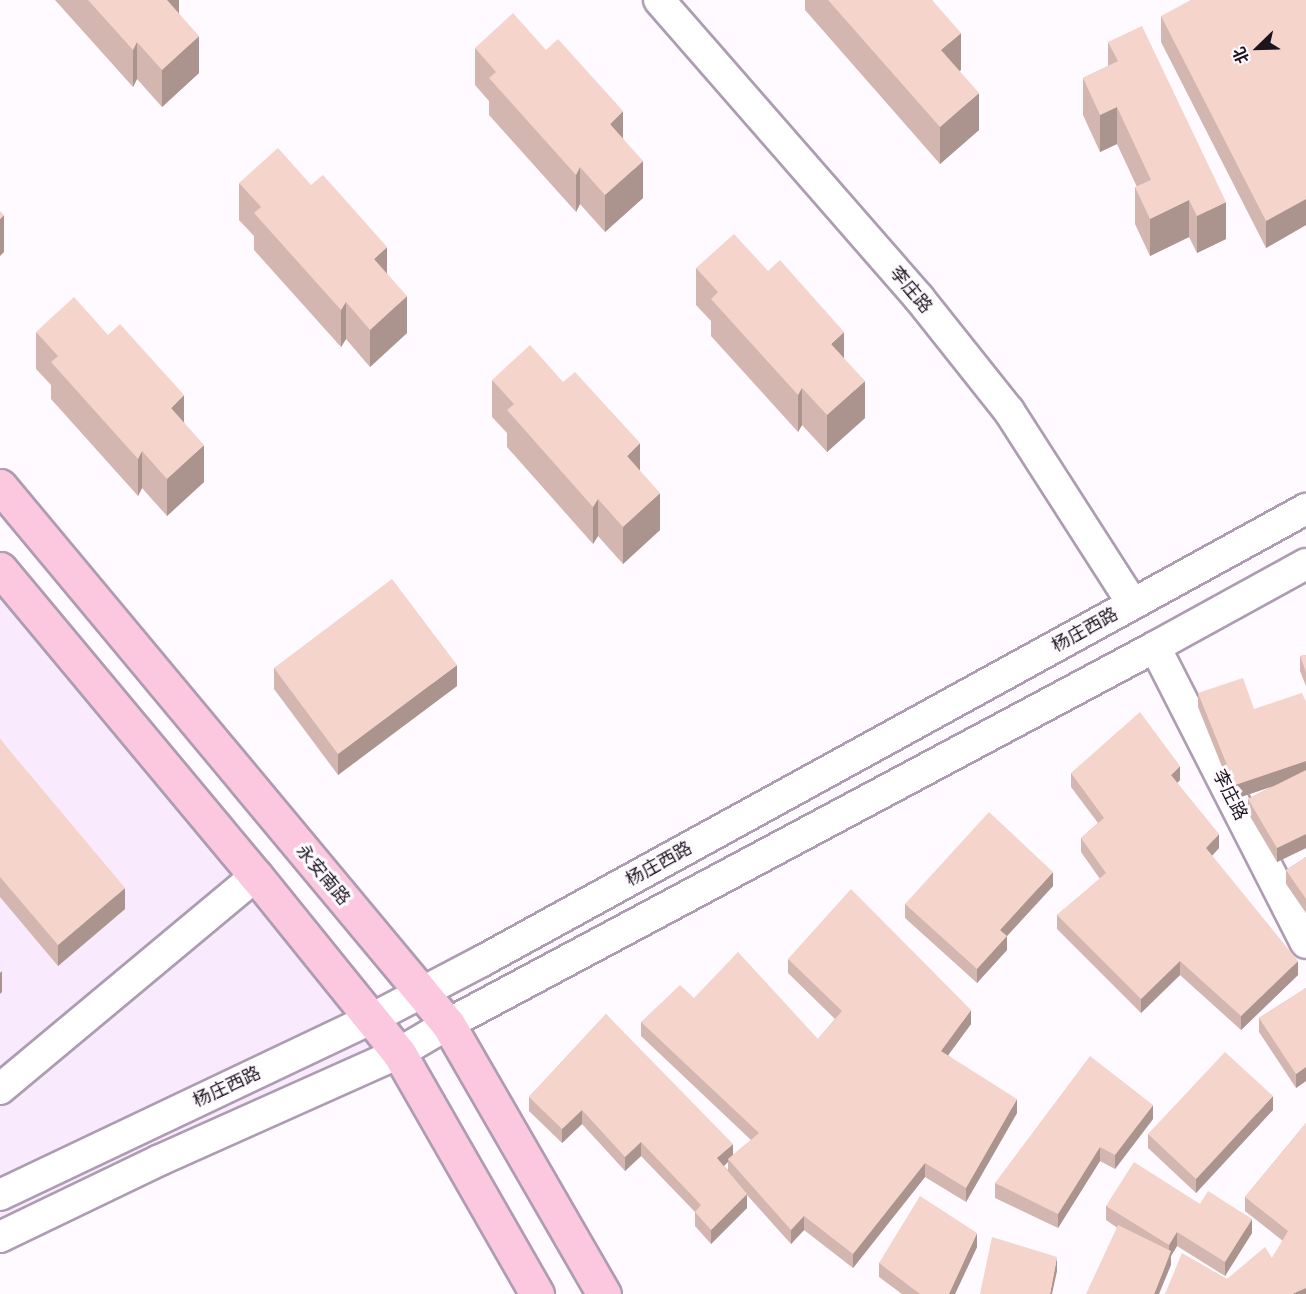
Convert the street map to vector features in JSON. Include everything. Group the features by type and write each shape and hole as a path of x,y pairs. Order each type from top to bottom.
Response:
{"main road":[{"name":"永安南路","path":"0,486 448,1024 603,1294"},
{"path":"0,569 256,876 399,1053 537,1294"}],"street":[{"name":"李庄路","path":"659,0 919,298 1009,411 1132,604"},
{"name":"杨庄西路","path":"0,1195 371,1019 491,956 1306,509"},
{"path":"0,1237 160,1160 399,1053 448,1024 1155,647 1306,564"},
{"name":"李庄路","path":"1155,647 1306,943"},
{"path":"0,1089 256,876"}],"shaded area":[{"path":"0,569 399,1053 0,1241"}],"building":[{"path":"88,0 167,0 199,36 162,70 137,42 133,50"},
{"path":"828,0 932,0 961,33 941,50 979,93 940,127"},
{"path":"1191,0 1306,0 1306,199 1266,221 1161,16"},
{"path":"513,13 546,50 558,39 623,111 610,124 643,161 605,195 580,167 576,175 489,78 496,72 475,48"},
{"path":"1142,26 1226,202 1197,216 1189,200 1150,219 1135,187 1151,180 1117,107 1100,115 1083,78 1118,61 1108,42"},
{"path":"278,148 311,185 323,175 387,247 374,259 407,296 370,330 346,302 341,310 254,213 261,207 239,183"},
{"path":"734,234 768,271 780,260 844,332 831,344 865,381 827,415 802,388 798,395 711,299 718,292 696,268"},
{"path":"74,297 108,335 120,324 184,395 171,408 204,445 167,479 142,451 138,459 51,362 58,356 36,332"},
{"path":"530,345 563,382 575,372 640,443 627,456 660,493 623,527 598,499 593,507 507,410 514,404 492,380"},
{"path":"392,579 457,665 338,754 274,668"},
{"path":"1306,655 1306,672 1300,656"},
{"path":"1243,678 1254,709 1302,693 1306,702 1306,761 1235,785 1198,693"},
{"path":"1140,712 1180,766 1171,775 1219,834 1206,848 1298,961 1241,1016 1180,961 1141,999 1057,915 1106,873 1081,838 1104,818 1071,773"},
{"path":"0,739 125,888 58,945 0,877"},
{"path":"1306,770 1306,834 1277,848 1248,799"},
{"path":"989,812 1053,872 1000,930 1007,936 977,969 905,904"},
{"path":"1306,857 1306,899 1286,870"},
{"path":"851,889 971,1010 941,1051 1017,1099 966,1188 925,1163 853,1254 804,1216 791,1230 728,1159 759,1133 641,1022 680,985 694,998 738,952 818,1039 842,1011 788,959"},
{"path":"1306,988 1306,1067 1296,1074 1259,1018"},
{"path":"606,1014 733,1144 717,1158 747,1194 711,1230 695,1212 701,1205 641,1142 625,1157 582,1110 562,1129 529,1097"},
{"path":"1225,1052 1273,1096 1196,1179 1148,1134"},
{"path":"1090,1056 1153,1105 1115,1155 1100,1147 1058,1214 995,1183"},
{"path":"1306,1123 1306,1288 1292,1294 1165,1294 1182,1253 1227,1279 1265,1247 1272,1258 1288,1231 1245,1197"},
{"path":"1134,1162 1200,1204 1208,1191 1252,1219 1225,1262 1177,1232 1169,1245 1106,1206"},
{"path":"920,1196 977,1233 949,1294 920,1294 879,1263"},
{"path":"1118,1225 1171,1251 1154,1294 1086,1294"},
{"path":"992,1237 1057,1257 1050,1294 980,1294"}]}
